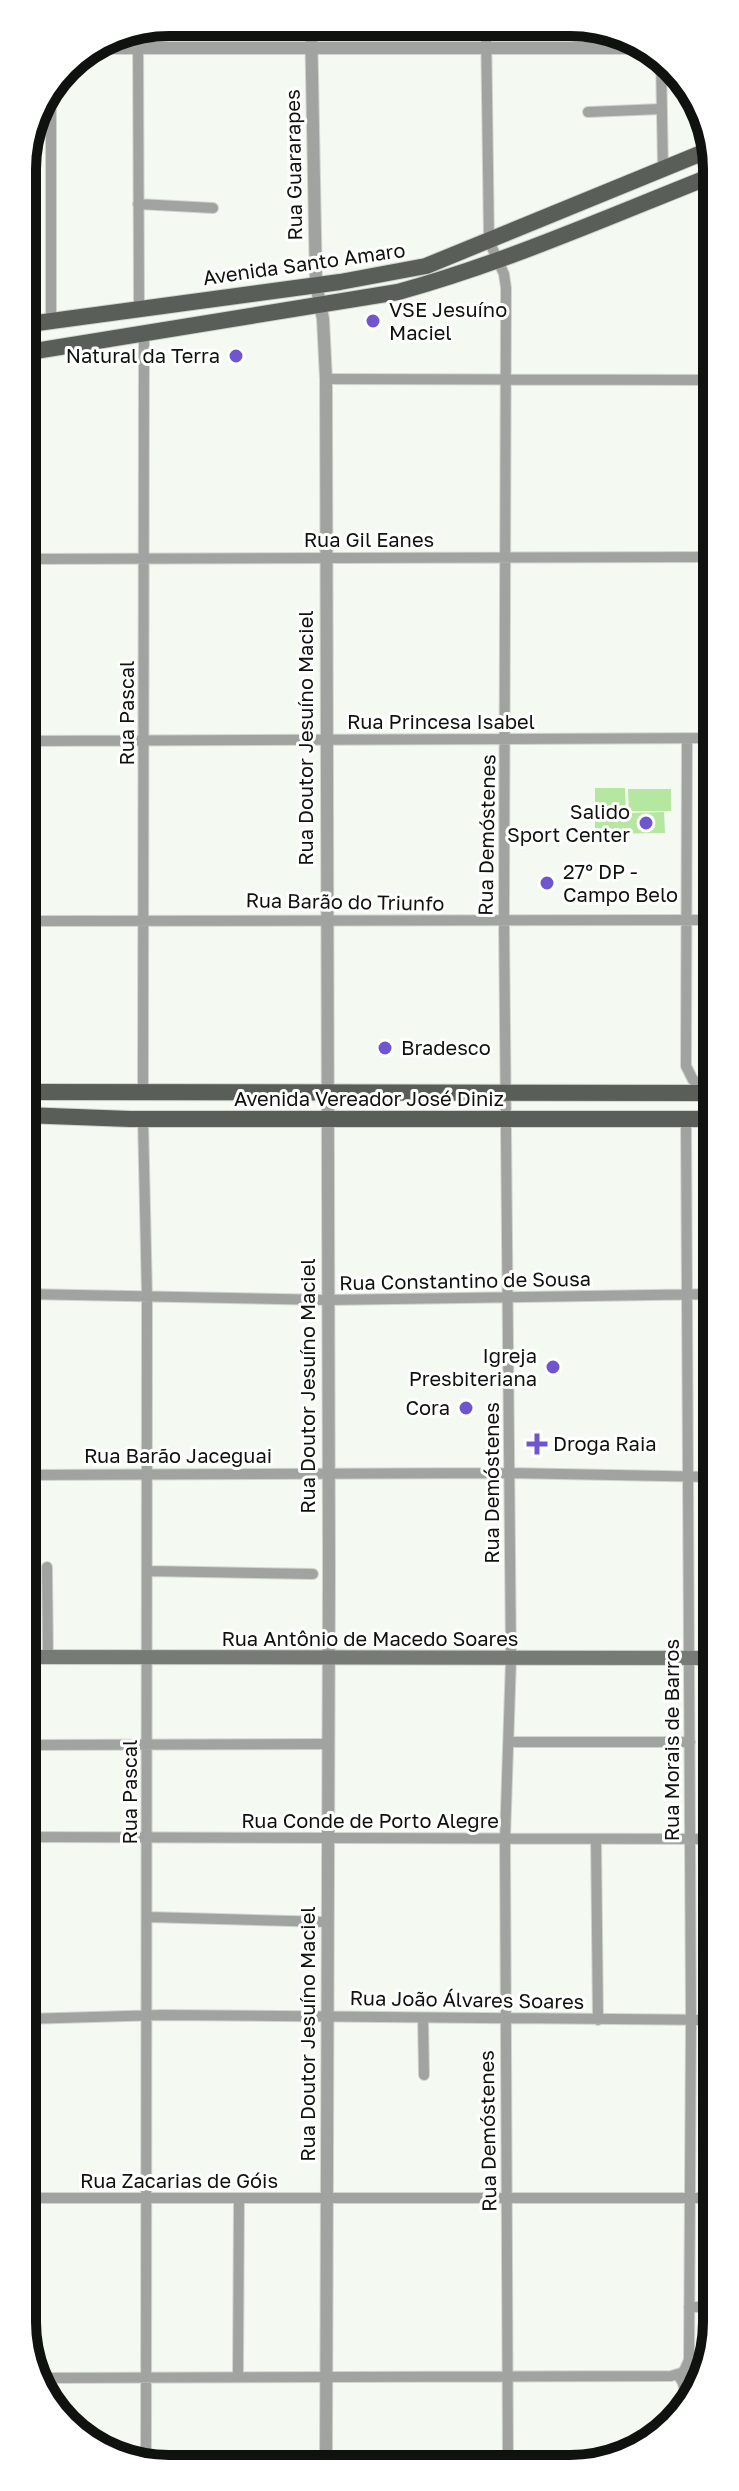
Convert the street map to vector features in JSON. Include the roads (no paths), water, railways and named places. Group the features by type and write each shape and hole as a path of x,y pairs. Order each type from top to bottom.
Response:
{"main road":[{"name":"Avenida Santo Amaro","path":"36,323 426,266 701,153"},
{"name":"Avenida Santo Amaro","path":"36,351 330,306 398,292 498,261 703,179"},
{"name":"Avenida Vereador José Diniz","path":"36,1092 703,1092"},
{"name":"Avenida Vereador José Diniz","path":"36,1115 143,1119 703,1119"},
{"name":"Rua Antônio de Macedo Soares","path":"36,1658 703,1658"}],"street":[{"name":"Rua Guararapes","path":"311,36 316,284 330,306"},
{"path":"486,36 489,241"},
{"path":"138,40 139,308"},
{"path":"114,48 625,48"},
{"path":"661,72 663,169"},
{"path":"51,108 51,320"},
{"path":"588,112 661,109"},
{"path":"138,204 213,208"},
{"name":"Rua Demóstenes","path":"489,241 506,281 504,921 511,1659 505,1839 508,2455"},
{"name":"Rua Doutor Jesuíno Maciel","path":"326,2455 329,1475 326,379 330,306"},
{"name":"Rua Pascal","path":"143,1092 144,335"},
{"path":"326,379 703,380"},
{"name":"Rua Gil Eanes","path":"36,559 703,557"},
{"name":"Rua Princesa Isabel","path":"36,741 703,738"},
{"path":"687,739 686,1066 698,1085 703,1087"},
{"name":"Rua Barão do Triunfo","path":"36,921 703,920"},
{"name":"Rua Pascal","path":"143,1119 147,1296 148,1747 146,2452"},
{"name":"Rua Morais de Barros","path":"686,1119 691,2020 689,2379"},
{"name":"Rua Constantino de Sousa","path":"36,1294 509,1300 703,1294"},
{"name":"Rua Barão Jaceguai","path":"36,1475 509,1473 703,1477"},
{"path":"47,1567 48,1658"},
{"path":"147,1571 313,1574"},
{"path":"509,1742 690,1742"},
{"path":"36,1745 328,1744"},
{"name":"Rua Conde de Porto Alegre","path":"36,1837 703,1839"},
{"path":"596,1839 598,2020"},
{"path":"147,1917 328,1922"},
{"name":"Rua João Álvares Soares","path":"36,2019 146,2015 703,2020"},
{"path":"423,2018 424,2075"},
{"name":"Rua Zacarias de Góis","path":"36,2198 703,2197"},
{"path":"238,2376 239,2198"},
{"path":"689,2307 703,2307"},
{"path":"49,2378 326,2376 689,2379"}],"place":[{"name":"VSE Jesuíno Maciel","path":"373,321"},
{"name":"Natural da Terra","path":"236,356"},
{"name":"Salido Sport Center","path":"646,823"},
{"name":"27° DP - Campo Belo","path":"547,883"},
{"name":"Bradesco","path":"385,1048"},
{"name":"Igreja Presbiteriana","path":"553,1367"},
{"name":"Cora","path":"466,1408"},
{"name":"Droga Raia","path":"537,1444"}]}
